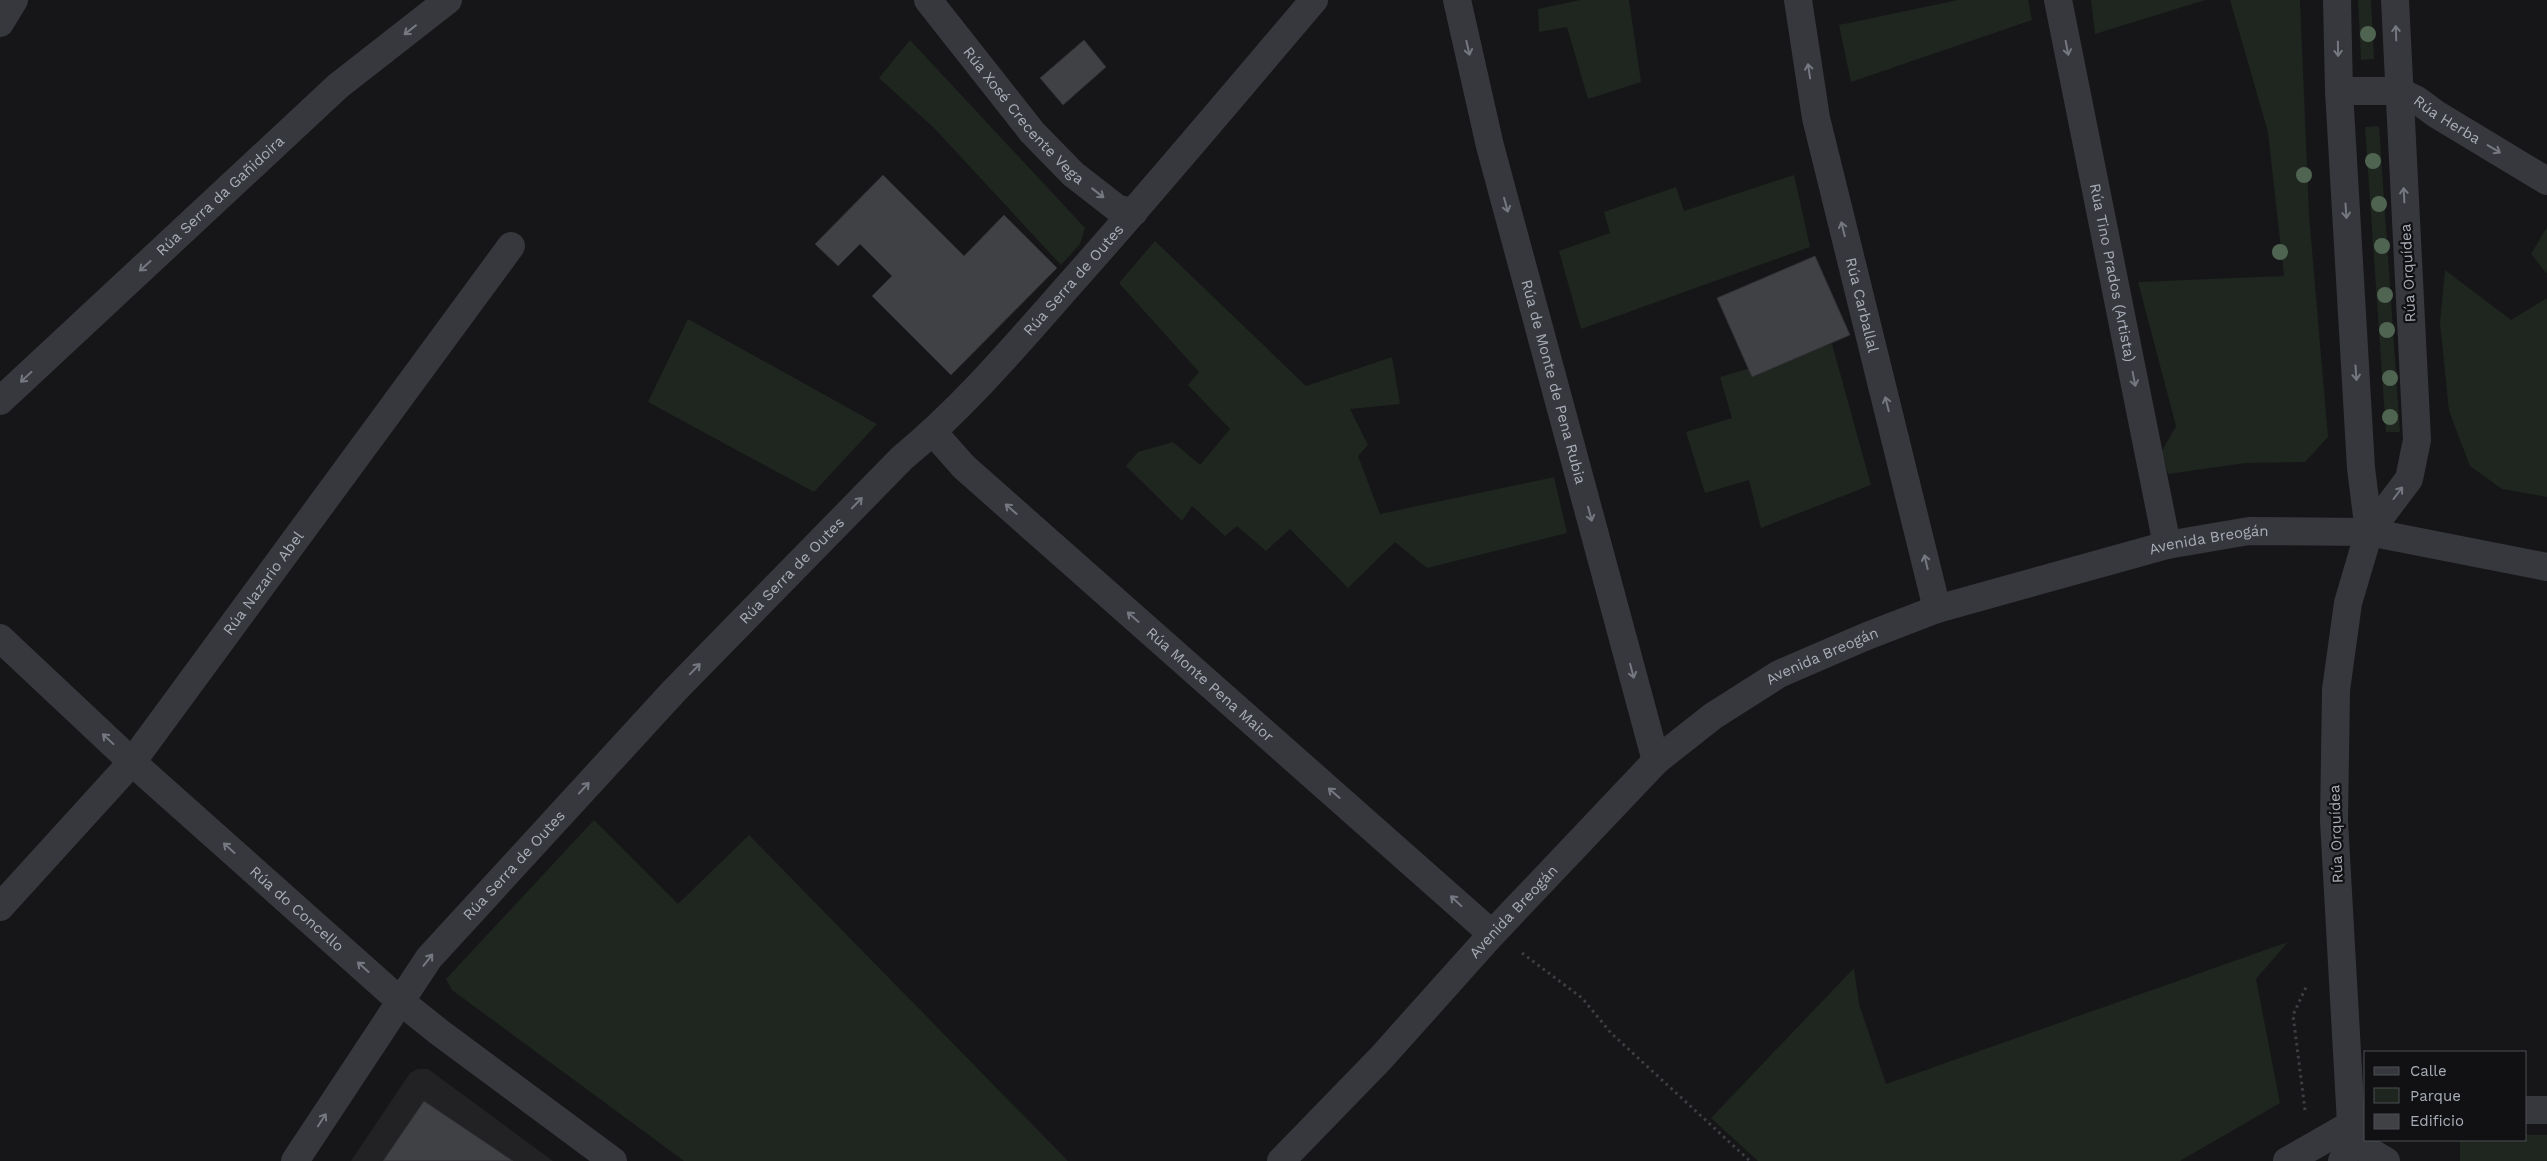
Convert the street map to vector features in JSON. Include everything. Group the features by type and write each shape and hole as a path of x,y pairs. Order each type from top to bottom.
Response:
{"street":[{"path":"0,23 14,0"},
{"name":"Rúa Serra da Gañidoira","path":"0,401 338,86 448,0"},
{"name":"Rúa Xosé Crecente Vega","path":"928,0 1032,132 1073,174 1118,209 1134,212"},
{"name":"Rúa Serra de Outes","path":"295,1161 399,1000 429,958 674,691 902,458 933,432 1022,339 1134,212 1314,0"},
{"name":"Rúa de Monte de Pena Rubia","path":"1458,0 1490,146 1656,761"},
{"name":"Rúa Carballal","path":"1798,0 1816,118 1937,609"},
{"name":"Rúa Tino Prados (Artista)","path":"2058,0 2167,545"},
{"name":"Rúa Orquídea","path":"2337,0 2339,91 2361,468 2369,532"},
{"name":"Rúa Orquídea","path":"2352,1128 2334,821 2336,690 2348,603 2369,532 2409,479 2417,440 2398,91 2395,0"},
{"name":"Rúa Herba","path":"2339,91 2398,91 2417,100 2547,181"},
{"name":"Rúa Nazario Abel","path":"0,907 132,762 511,246"},
{"name":"Rúa Monte Pena Maior","path":"933,432 964,467 1492,934"},
{"name":"Avenida Breogán","path":"1281,1161 1381,1058 1492,934 1656,761 1713,716 1779,674 1867,636 1937,609 2167,545 2249,531 2369,532 2547,567"},
{"name":"Rúa do Concello","path":"0,638 132,762 399,1000 438,1032 612,1161"},
{"path":"2527,1110 2547,1110"},
{"path":"2288,1161 2352,1128 2364,1140"},
{"path":"2365,1141 2386,1161"}],"path":[{"path":"1492,934 1542,966 1582,998 1611,1033 1750,1161"}],"shaded area":[{"path":"418,1069 428,1069 553,1161 351,1161 410,1073"}],"green space":[{"path":"1580,0 1629,0 1641,82 1588,99 1567,27 1539,32 1538,9"},
{"path":"1958,0 2028,0 2032,20 1851,82 1839,25"},
{"path":"2091,0 2205,0 2095,34"},
{"path":"2230,0 2300,0 2309,215 2328,437 2305,462 2245,463 2168,474 2162,451 2176,426 2138,282 2284,276 2268,132"},
{"path":"2358,0 2371,0 2374,59 2361,60"},
{"path":"910,40 1085,228 1080,244 1061,265 934,128 879,78"},
{"path":"2379,126 2400,432 2386,432 2365,127"},
{"path":"1794,175 1810,247 1581,329 1559,251 1610,233 1604,212 1676,187 1684,211"},
{"path":"2547,227 2547,274 2531,254"},
{"path":"1155,241 1306,386 1392,357 1400,404 1350,409 1368,445 1358,456 1380,514 1554,477 1567,533 1427,568 1395,542 1348,588 1290,529 1266,551 1237,526 1225,536 1192,506 1182,521 1126,466 1138,452 1173,442 1200,465 1230,429 1188,385 1199,372 1119,283"},
{"path":"2445,270 2511,320 2547,298 2547,497 2502,489 2470,466 2449,411 2440,323"},
{"path":"688,319 877,424 814,492 648,402"},
{"path":"1832,344 1871,485 1761,528 1749,480 1705,493 1686,432 1732,418 1720,377"},
{"path":"594,820 678,904 749,835 1068,1161 684,1161 452,990 446,979"},
{"path":"2288,942 2256,979 2280,1103 2180,1161 1758,1161 1711,1118 1854,968 1859,1004 1886,1084"},
{"path":"2527,1135 2547,1135 2547,1161 2460,1161 2460,1141 2527,1141"}],"building":[{"path":"1084,40 1106,67 1063,105 1040,78"},
{"path":"883,175 964,256 1004,215 1057,268 951,375 872,296 892,276 860,244 838,266 815,244"},
{"path":"1815,256 1850,335 1752,377 1717,298"},
{"path":"424,1101 513,1161 383,1161"}]}
